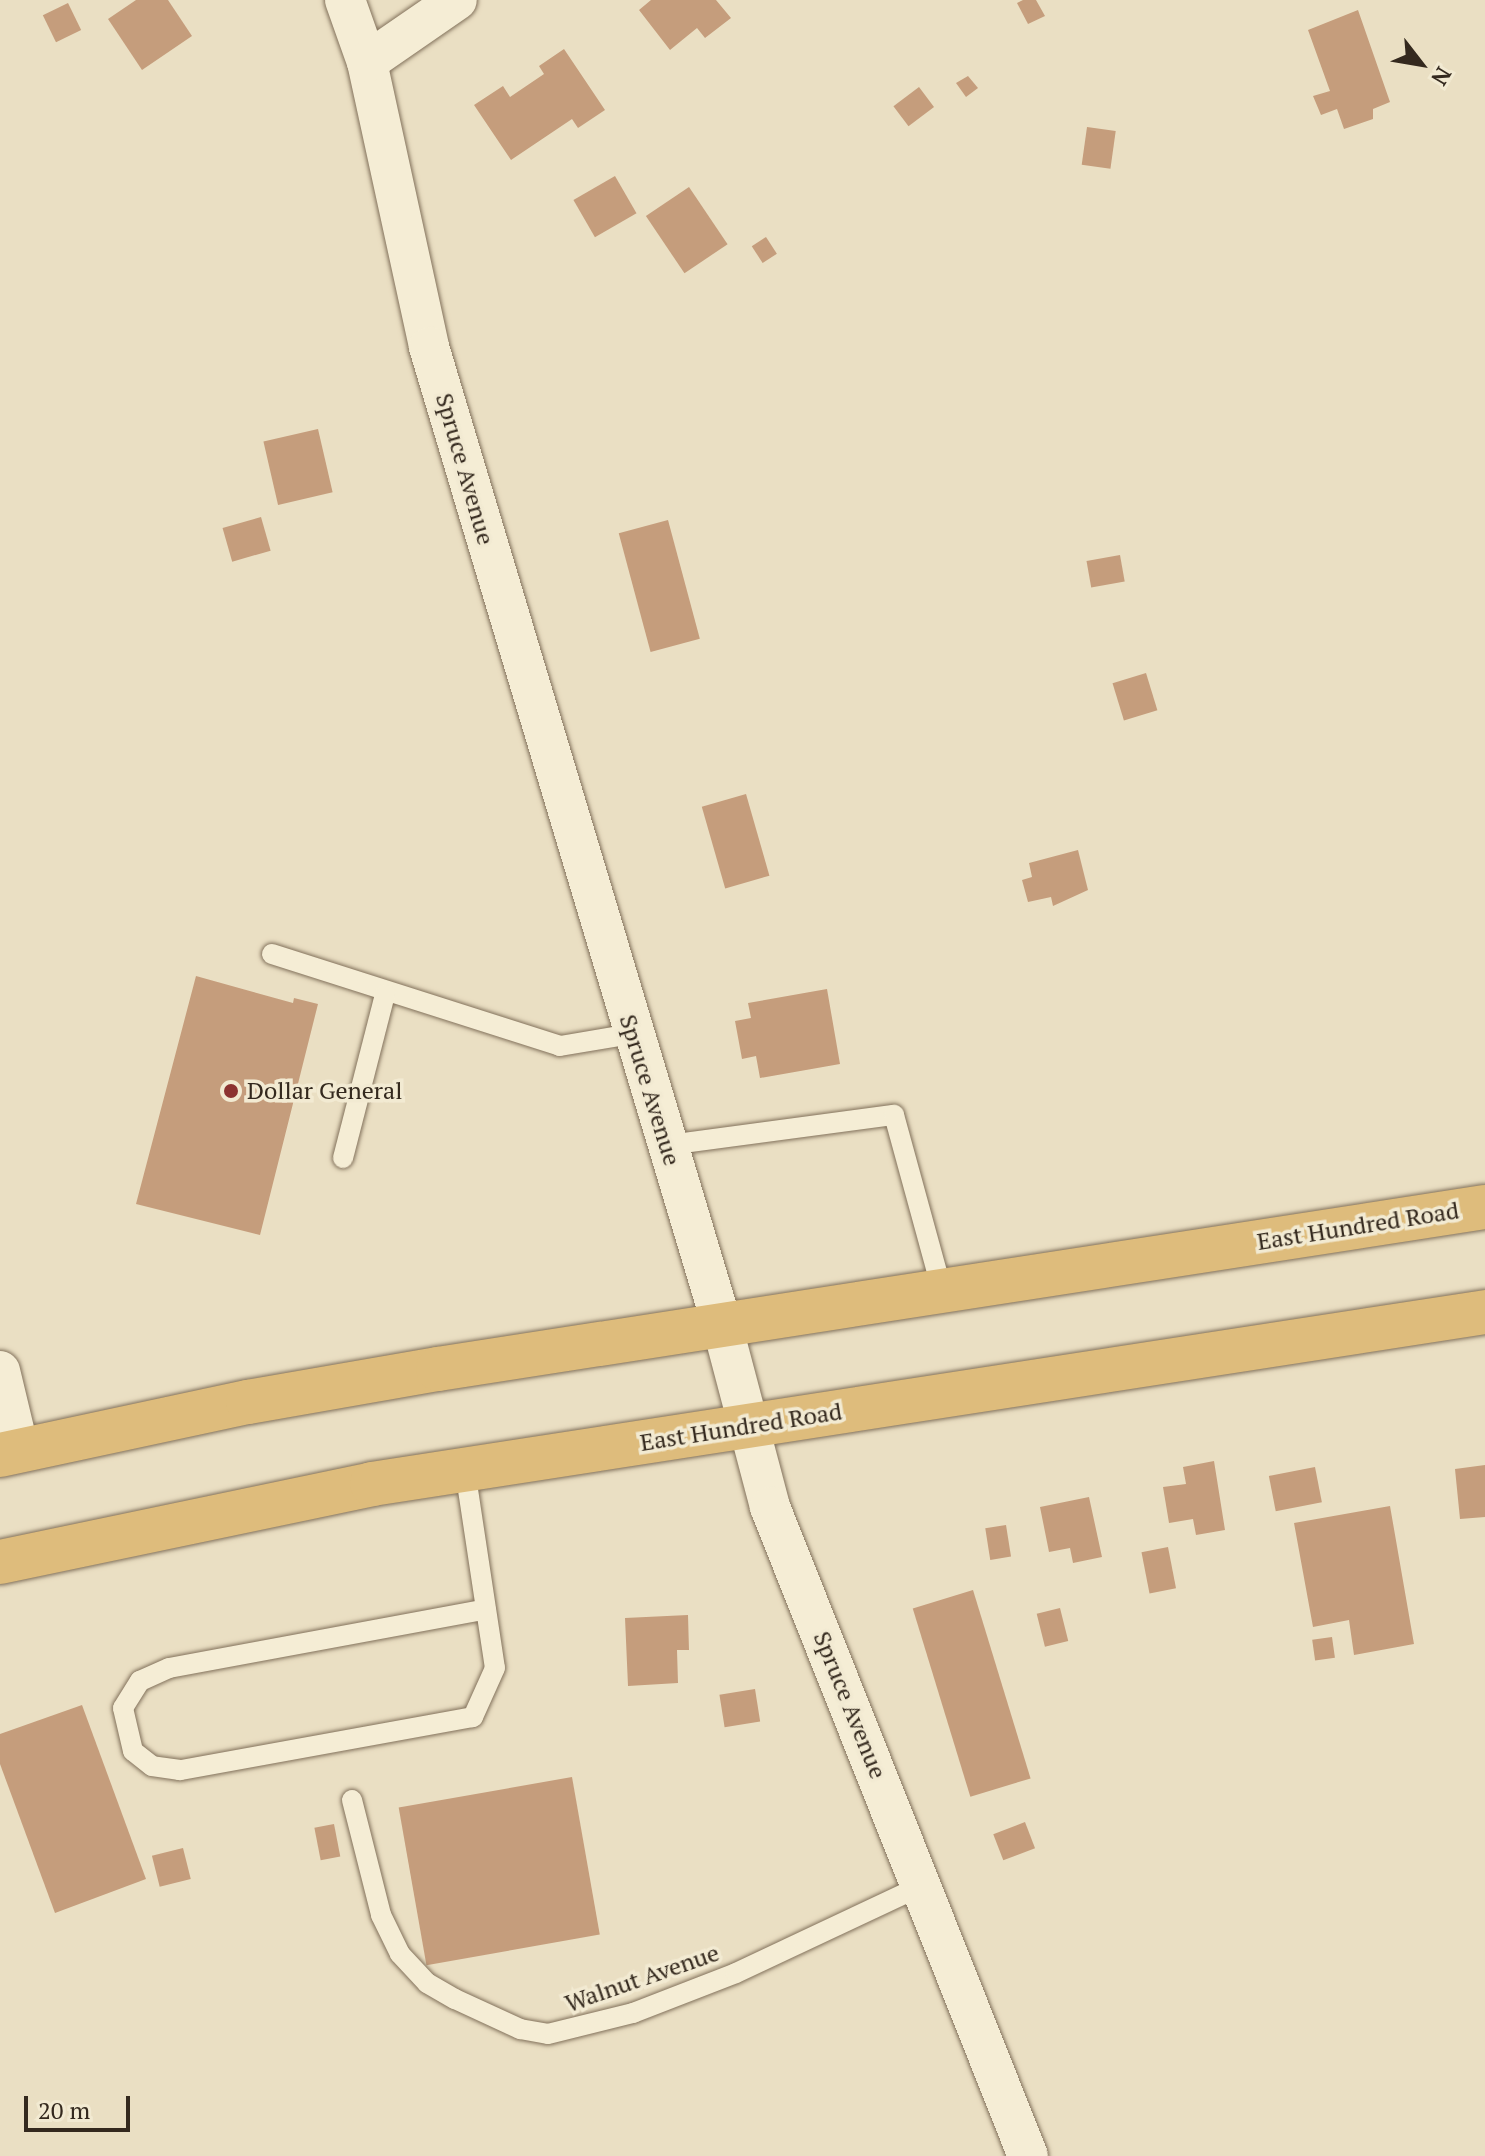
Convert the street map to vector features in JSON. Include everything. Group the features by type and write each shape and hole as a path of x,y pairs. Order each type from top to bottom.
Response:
{"highway":[{"name":"East Hundred Road","path":"9,1452 263,1399 1485,1207"},
{"name":"East Hundred Road","path":"0,1562 372,1484 1485,1312"}],"street":[{"name":"Spruce Avenue","path":"345,0 367,62 429,347 632,1034 722,1325 745,1427 770,1507 923,1885 1028,2156"},
{"path":"367,62 457,0"},
{"path":"0,1371 9,1452"}],"lane":[{"path":"272,954 385,994 560,1046 632,1034"},
{"path":"343,1158 385,994"},
{"path":"668,1145 894,1115 942,1291"},
{"path":"465,1470 495,1668 473,1717 180,1770 152,1766 133,1751 123,1708 140,1681 169,1668 486,1609"},
{"name":"Walnut Avenue","path":"352,1800 381,1915 400,1954 427,1983 455,1999 520,2029 548,2034 633,2013 736,1973 923,1885"}],"building":[{"path":"136,0 168,0 192,36 142,70 108,19"},
{"path":"651,0 716,0 731,18 705,38 697,28 670,50 639,10"},
{"path":"1036,0 1045,16 1028,24 1017,3"},
{"path":"68,3 81,30 56,42 43,15"},
{"path":"1358,10 1390,102 1373,109 1373,119 1344,129 1337,109 1321,115 1313,96 1330,91 1308,30"},
{"path":"564,49 605,110 578,128 572,119 511,160 474,105 503,86 510,97 544,74 539,66"},
{"path":"968,76 978,88 966,97 956,83"},
{"path":"919,87 934,107 908,126 893,106"},
{"path":"1087,127 1116,131 1110,169 1082,165"},
{"path":"615,176 636,213 595,237 573,200"},
{"path":"689,187 728,244 684,273 646,216"},
{"path":"766,237 777,254 763,263 752,246"},
{"path":"318,429 333,492 278,505 263,442"},
{"path":"261,517 271,551 232,562 223,528"},
{"path":"668,520 700,639 651,652 619,533"},
{"path":"1120,555 1125,582 1091,587 1087,561"},
{"path":"1146,673 1157,710 1124,721 1113,683"},
{"path":"746,794 769,876 725,888 702,807"},
{"path":"1078,850 1088,890 1053,906 1051,897 1028,902 1022,880 1032,877 1029,863"},
{"name":"Dollar General","path":"196,976 293,1003 294,998 318,1004 260,1235 136,1204"},
{"path":"827,989 840,1064 760,1078 756,1056 742,1059 735,1021 751,1018 748,1003"},
{"path":"1214,1461 1225,1530 1196,1535 1193,1519 1169,1523 1163,1487 1186,1484 1183,1467"},
{"path":"1485,1465 1485,1517 1460,1519 1455,1469"},
{"path":"1315,1467 1322,1502 1276,1511 1269,1476"},
{"path":"1089,1497 1102,1557 1073,1563 1070,1548 1049,1552 1040,1507"},
{"path":"1390,1506 1414,1644 1354,1655 1349,1620 1313,1627 1294,1523"},
{"path":"1006,1525 1011,1557 990,1560 985,1528"},
{"path":"1168,1547 1176,1588 1150,1593 1141,1552"},
{"path":"973,1590 1031,1778 970,1797 913,1608"},
{"path":"1060,1608 1068,1641 1045,1647 1037,1614"},
{"path":"688,1615 689,1650 677,1650 678,1683 628,1686 625,1618"},
{"path":"1332,1637 1335,1658 1315,1661 1312,1640"},
{"path":"755,1689 760,1722 725,1727 719,1695"},
{"path":"82,1705 146,1879 55,1913 0,1764 0,1734"},
{"path":"572,1777 600,1935 426,1965 399,1808"},
{"path":"1025,1822 1035,1848 1003,1860 993,1834"},
{"path":"334,1824 340,1856 321,1860 314,1828"},
{"path":"183,1848 191,1879 160,1887 152,1856"}],"place":[{"name":"Dollar General","path":"231,1091"}]}
